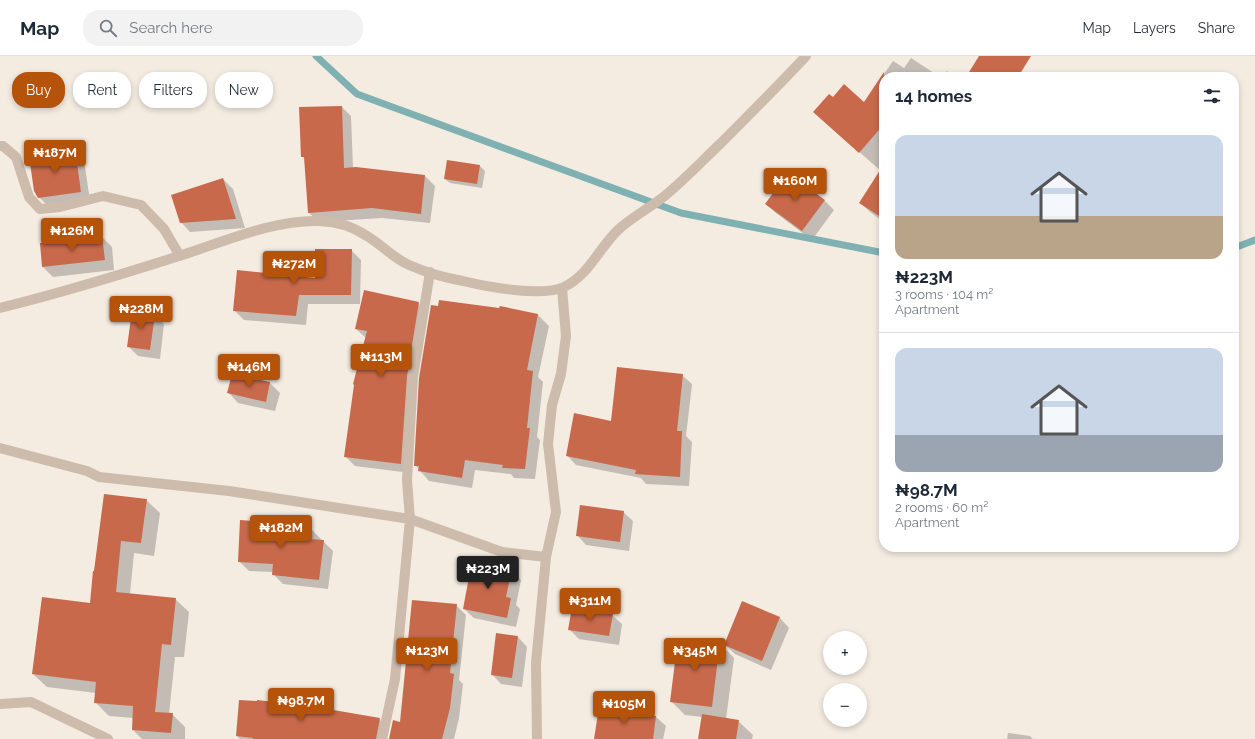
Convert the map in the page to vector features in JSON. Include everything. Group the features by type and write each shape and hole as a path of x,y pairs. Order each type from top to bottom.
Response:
{"street":[{"path":"0,308 56,294 246,234 300,222 322,220 346,226 358,231 409,265 430,272 462,281 517,290 547,291 562,288 575,281 591,265 618,230 637,214 672,190 774,91 806,56"},
{"path":"0,146 3,146 16,157 29,197 40,209 60,207 103,196 141,205 164,229 180,256"},
{"path":"382,739 395,679 410,519 407,480 413,377 430,272"},
{"path":"537,739 536,663 546,557 556,512 548,444 552,405 561,374 566,336 562,288"},
{"path":"0,448 87,470 99,477 229,491 410,519 502,552 546,557"},
{"path":"0,704 31,702 108,739"}],"building":[{"path":"979,56 1031,56 1021,72 969,72"},
{"path":"879,80 879,130 859,153 813,112 829,94 833,97 844,84 864,102"},
{"path":"342,106 344,168 356,167 425,175 421,214 372,208 308,213 304,157 301,157 299,107"},
{"path":"75,149 81,192 38,198 34,191 29,156"},
{"path":"447,160 480,165 477,184 444,179"},
{"path":"879,172 879,216 859,203"},
{"path":"788,173 825,200 802,231 765,204"},
{"path":"223,178 236,219 180,223 171,195"},
{"path":"102,236 105,260 42,267 40,243"},
{"path":"315,249 352,249 351,295 299,295 296,316 233,311 237,270 315,278"},
{"path":"364,290 419,302 407,376 401,464 344,457 353,384 367,331 355,329"},
{"path":"439,300 499,308 500,306 538,314 527,370 533,371 527,428 530,428 525,469 502,468 503,465 465,460 462,478 418,471 419,466 414,466 419,378 431,305 438,306"},
{"path":"132,311 155,314 150,350 127,347"},
{"path":"617,367 683,374 677,431 682,431 680,477 635,474 636,470 566,456 574,413 611,421"},
{"path":"232,374 270,382 266,402 227,393"},
{"path":"104,494 147,499 141,543 121,541 116,592 176,598 171,645 162,644 155,712 173,713 171,733 132,730 133,706 94,703 96,682 32,674 42,597 90,603"},
{"path":"580,505 624,511 620,542 576,536"},
{"path":"240,520 311,528 310,539 324,540 319,580 272,575 273,564 238,562"},
{"path":"472,561 512,569 506,597 511,598 507,618 463,609"},
{"path":"412,600 457,604 450,673 454,674 450,708 442,739 389,739 393,720 400,722"},
{"path":"742,601 780,617 762,661 724,645"},
{"path":"572,607 613,614 609,636 568,630"},
{"path":"496,633 518,636 512,678 491,675"},
{"path":"678,638 720,642 712,707 670,702"},
{"path":"239,700 257,700 310,706 380,718 376,739 253,739 236,736"},
{"path":"599,707 656,716 653,739 594,739"},
{"path":"702,714 739,720 736,739 698,739"}],"waterway":[{"path":"316,56 357,94 681,213 879,252"},
{"path":"1239,246 1255,240"}]}
